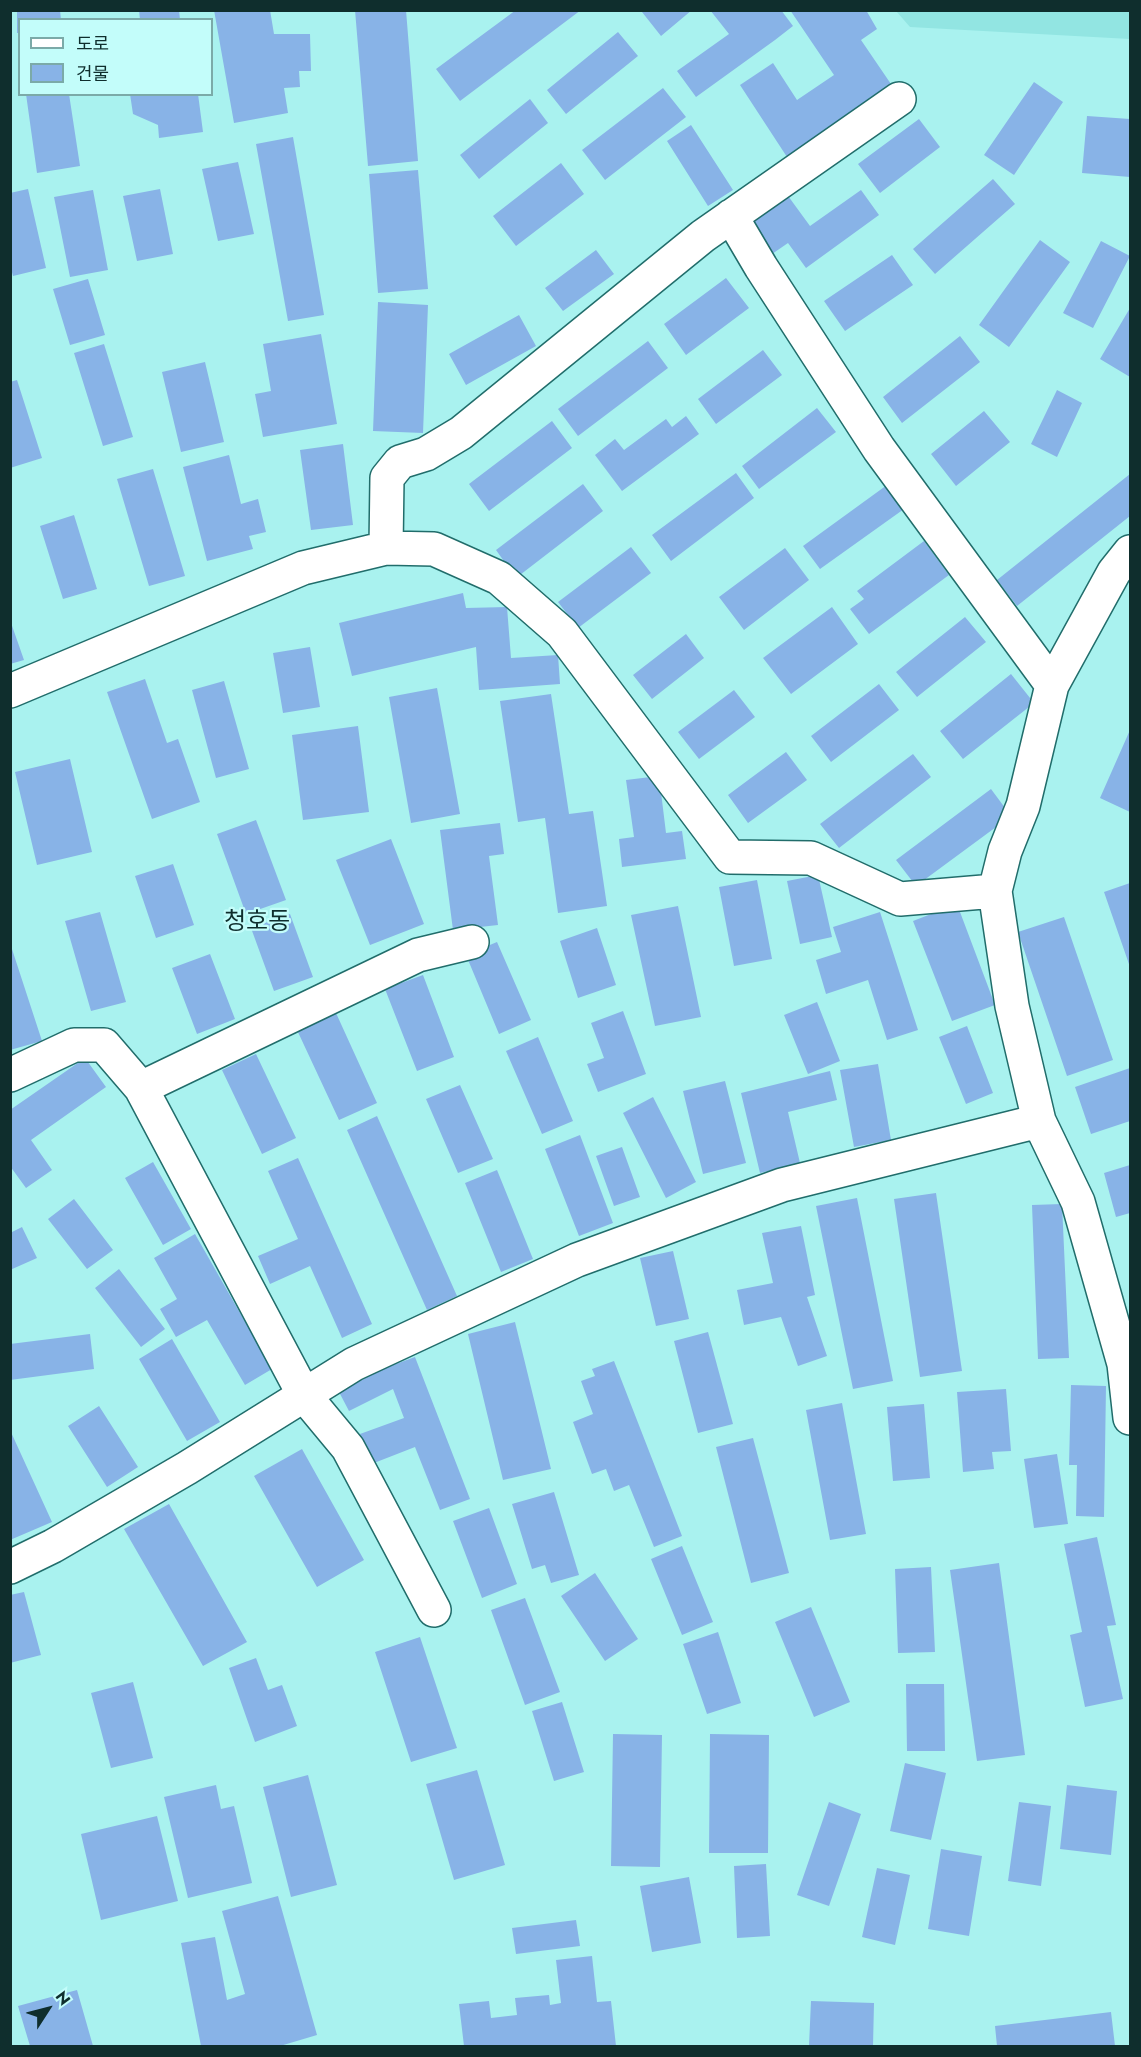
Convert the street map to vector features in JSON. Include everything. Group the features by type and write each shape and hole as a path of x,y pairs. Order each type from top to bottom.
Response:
{"street":[{"path":"386,548 387,478 400,462 426,454 460,433 703,236 899,99"},
{"path":"731,216 761,267 879,449 1052,685"},
{"path":"10,691 303,568 386,548 434,549 499,578 562,633 730,857 811,858 900,899 995,891"},
{"path":"1131,552 1114,572 1052,685 1023,806 1005,851 995,891 1012,1006 1040,1121 1078,1202 1127,1368 1131,1418"},
{"path":"141,1088 418,956 472,942"},
{"path":"10,1075 74,1045 104,1045 141,1088 304,1395 348,1448 434,1610"},
{"path":"10,1567 53,1546 187,1468 354,1364 577,1260 782,1185 1040,1121"}],"shaded area":[{"path":"896,11 1130,11 1130,39 910,27"}],"building":[{"path":"17,10 60,10 61,18 18,18 17,33"},
{"path":"139,10 179,10 180,18 140,18"},
{"path":"214,10 270,10 274,34 310,34 311,71 299,71 300,87 284,88 288,113 234,123"},
{"path":"355,10 406,10 418,161 368,166"},
{"path":"516,10 581,10 460,101 436,69"},
{"path":"643,10 692,10 661,36 642,12"},
{"path":"710,10 781,10 793,26 696,97 677,71 729,34"},
{"path":"790,10 866,10 877,29 861,40 893,87 787,157 740,85 773,63 797,100 834,75"},
{"path":"618,32 638,56 566,114 547,90"},
{"path":"1034,82 1063,102 1014,175 984,155"},
{"path":"663,88 686,117 605,180 582,150"},
{"path":"26,96 69,96 80,166 37,173"},
{"path":"130,96 198,96 203,132 159,138 158,125 133,114"},
{"path":"530,99 548,123 479,179 460,155"},
{"path":"1087,116 1130,119 1130,177 1082,173"},
{"path":"919,119 940,147 880,193 858,164"},
{"path":"691,125 733,190 708,206 667,141"},
{"path":"293,137 324,315 288,321 256,144"},
{"path":"238,162 254,234 218,241 202,169"},
{"path":"561,163 584,194 516,246 493,216"},
{"path":"418,170 428,289 378,293 369,174"},
{"path":"993,179 1015,204 935,274 913,249"},
{"path":"28,189 46,268 13,276 10,265 10,193"},
{"path":"160,189 173,254 137,261 123,196"},
{"path":"783,189 810,226 861,190 879,215 806,268 788,243 772,254 744,217"},
{"path":"93,190 108,270 70,277 54,197"},
{"path":"1040,240 1070,262 1009,347 979,325"},
{"path":"1101,241 1130,256 1093,328 1063,313"},
{"path":"596,250 614,274 563,311 545,288"},
{"path":"892,255 913,285 845,331 824,301"},
{"path":"726,278 749,308 686,355 664,324"},
{"path":"88,279 105,335 70,345 53,289"},
{"path":"378,302 428,305 423,433 373,431"},
{"path":"1130,308 1130,377 1100,359"},
{"path":"519,315 536,346 466,385 449,354"},
{"path":"321,334 337,424 263,437 255,394 271,391 263,344"},
{"path":"960,336 980,362 902,423 883,397"},
{"path":"648,341 668,368 578,436 558,409"},
{"path":"104,344 133,437 103,446 74,353"},
{"path":"763,350 782,375 716,424 698,399"},
{"path":"205,362 224,442 181,452 162,372"},
{"path":"17,380 42,458 10,468 10,382"},
{"path":"1057,390 1082,403 1057,457 1031,444"},
{"path":"817,408 836,432 759,489 742,466"},
{"path":"984,411 1010,442 956,486 931,454"},
{"path":"686,416 699,434 622,491 595,455 615,439 624,450 666,419 672,427"},
{"path":"552,421 572,448 489,511 469,484"},
{"path":"343,444 353,525 311,530 300,450"},
{"path":"229,455 241,504 258,499 266,532 249,536 253,549 207,561 183,467"},
{"path":"153,469 185,576 149,586 117,479"},
{"path":"736,473 754,498 671,561 652,535"},
{"path":"1130,474 1130,516 1017,606 997,580"},
{"path":"583,484 603,511 516,578 496,550"},
{"path":"887,485 904,509 820,569 803,546"},
{"path":"74,515 97,589 63,599 40,526"},
{"path":"924,541 949,575 869,634 850,609 864,599 857,591"},
{"path":"631,547 651,573 578,628 558,602"},
{"path":"785,548 809,580 744,630 719,597"},
{"path":"463,593 466,608 507,607 511,658 558,655 560,684 479,690 476,647 352,676 339,623"},
{"path":"832,607 858,644 791,694 763,658"},
{"path":"965,617 986,642 917,697 896,672"},
{"path":"10,620 24,660 10,664"},
{"path":"686,634 704,658 652,699 633,675"},
{"path":"310,647 320,707 283,713 273,653"},
{"path":"1011,674 1034,703 963,759 940,731"},
{"path":"145,679 167,743 178,739 200,802 152,819 107,692"},
{"path":"224,681 249,769 216,778 192,690"},
{"path":"879,684 899,710 831,762 811,736"},
{"path":"437,688 460,814 411,823 389,697"},
{"path":"734,690 755,717 699,759 678,732"},
{"path":"551,694 569,814 593,811 607,906 558,913 545,818 518,822 500,701"},
{"path":"358,726 369,812 303,820 292,735"},
{"path":"1130,730 1130,812 1100,798"},
{"path":"786,752 807,780 748,823 728,795"},
{"path":"913,754 931,777 839,848 820,824"},
{"path":"70,759 92,852 37,865 15,772"},
{"path":"659,776 666,833 682,831 686,859 622,867 619,839 634,837 626,780"},
{"path":"991,789 1011,816 916,886 896,860"},
{"path":"256,820 286,900 246,914 217,834"},
{"path":"500,823 504,854 489,856 498,925 453,930 440,830"},
{"path":"391,839 424,924 370,945 336,860"},
{"path":"173,864 194,925 156,938 135,876"},
{"path":"818,875 832,937 800,944 787,881"},
{"path":"757,880 772,959 734,966 719,887"},
{"path":"1130,883 1130,967 1104,892"},
{"path":"957,904 995,1005 952,1021 913,921"},
{"path":"678,906 701,1017 655,1026 631,915"},
{"path":"100,912 126,1002 91,1011 65,921"},
{"path":"880,912 918,1030 887,1040 868,980 826,994 816,960 841,952 833,927"},
{"path":"290,914 313,977 274,991 251,928"},
{"path":"1064,917 1113,1060 1067,1076 1018,932"},
{"path":"597,928 616,985 578,998 560,941"},
{"path":"497,942 531,1020 499,1034 466,955"},
{"path":"10,943 42,1041 10,1050"},
{"path":"210,954 235,1019 197,1034 172,968"},
{"path":"423,975 454,1057 417,1071 385,989"},
{"path":"817,1002 840,1061 808,1074 784,1015"},
{"path":"623,1011 646,1074 598,1092 587,1064 604,1058 591,1023"},
{"path":"336,1013 377,1103 339,1120 297,1030"},
{"path":"967,1026 993,1093 966,1104 939,1037"},
{"path":"538,1037 573,1121 542,1134 506,1051"},
{"path":"256,1054 296,1138 262,1154 222,1070"},
{"path":"85,1058 106,1087 31,1140 52,1170 26,1188 10,1166 10,1110"},
{"path":"878,1064 891,1140 854,1147 840,1070"},
{"path":"1130,1068 1130,1121 1091,1134 1075,1087"},
{"path":"830,1071 837,1100 788,1112 800,1163 760,1173 741,1093"},
{"path":"725,1081 746,1163 703,1174 683,1091"},
{"path":"460,1085 493,1159 458,1173 426,1099"},
{"path":"653,1097 696,1182 666,1198 623,1113"},
{"path":"377,1116 457,1296 427,1310 347,1130"},
{"path":"580,1135 613,1223 579,1236 545,1149"},
{"path":"622,1147 640,1197 614,1206 596,1156"},
{"path":"298,1158 372,1324 342,1338 310,1266 270,1284 258,1256 298,1239 268,1171"},
{"path":"153,1162 191,1229 163,1245 125,1178"},
{"path":"1130,1165 1130,1213 1116,1217 1104,1173"},
{"path":"497,1170 533,1259 501,1272 465,1183"},
{"path":"936,1193 962,1371 920,1377 894,1199"},
{"path":"857,1198 893,1381 853,1389 816,1206"},
{"path":"74,1199 113,1250 87,1269 48,1219"},
{"path":"1062,1204 1069,1358 1038,1359 1032,1205"},
{"path":"801,1226 815,1295 807,1297 827,1356 798,1366 781,1317 744,1325 737,1290 773,1283 762,1233"},
{"path":"22,1227 37,1258 10,1270 10,1233"},
{"path":"195,1234 272,1369 245,1385 207,1320 176,1337 160,1309 177,1299 154,1258"},
{"path":"673,1251 689,1319 656,1326 640,1258"},
{"path":"119,1269 165,1329 141,1347 95,1288"},
{"path":"515,1322 551,1469 503,1480 468,1334"},
{"path":"708,1332 733,1424 698,1433 674,1341"},
{"path":"90,1334 94,1369 10,1380 10,1344"},
{"path":"172,1339 220,1422 187,1441 139,1359"},
{"path":"415,1357 470,1499 440,1510 415,1447 374,1463 360,1434 404,1418 393,1389 349,1411 339,1392 385,1368"},
{"path":"614,1361 682,1536 654,1547 629,1485 614,1491 606,1469 592,1474 573,1422 593,1414 581,1381 595,1376 592,1369"},
{"path":"1071,1385 1106,1386 1104,1517 1076,1516 1077,1465 1069,1465"},
{"path":"1006,1389 1011,1451 992,1452 994,1469 963,1472 957,1392"},
{"path":"842,1403 866,1534 830,1540 806,1410"},
{"path":"924,1404 930,1478 893,1481 887,1407"},
{"path":"99,1406 138,1467 107,1487 68,1426"},
{"path":"10,1430 52,1522 10,1540"},
{"path":"753,1438 789,1573 751,1583 716,1447"},
{"path":"302,1449 364,1560 317,1587 254,1476"},
{"path":"1057,1454 1068,1524 1034,1528 1024,1459"},
{"path":"554,1492 579,1575 551,1583 545,1565 532,1569 512,1504"},
{"path":"169,1504 247,1642 203,1666 124,1529"},
{"path":"489,1508 517,1584 482,1598 453,1521"},
{"path":"1097,1537 1116,1625 1107,1626 1123,1699 1085,1707 1070,1635 1082,1632 1064,1544"},
{"path":"682,1546 713,1622 682,1635 651,1559"},
{"path":"999,1563 1025,1755 977,1761 950,1570"},
{"path":"931,1567 935,1652 898,1653 895,1569"},
{"path":"595,1573 638,1639 605,1661 561,1596"},
{"path":"24,1592 41,1655 10,1663 10,1595"},
{"path":"525,1598 560,1692 525,1705 491,1610"},
{"path":"811,1607 850,1702 814,1717 775,1622"},
{"path":"718,1632 741,1703 707,1714 683,1644"},
{"path":"420,1637 457,1748 411,1762 375,1652"},
{"path":"256,1658 268,1690 282,1685 297,1726 255,1742 229,1668"},
{"path":"133,1682 153,1758 111,1768 91,1693"},
{"path":"906,1684 944,1684 945,1751 907,1751"},
{"path":"562,1702 584,1772 554,1781 532,1711"},
{"path":"613,1734 662,1735 660,1867 611,1866"},
{"path":"710,1734 769,1735 768,1853 709,1853"},
{"path":"905,1763 946,1773 931,1840 890,1831"},
{"path":"477,1770 505,1865 454,1880 426,1784"},
{"path":"308,1775 337,1885 291,1897 263,1787"},
{"path":"216,1785 221,1809 234,1806 252,1883 188,1898 164,1797"},
{"path":"1067,1785 1117,1791 1111,1855 1060,1849"},
{"path":"829,1802 861,1814 829,1906 797,1895"},
{"path":"1019,1802 1051,1806 1041,1886 1008,1881"},
{"path":"157,1816 178,1901 101,1920 81,1834"},
{"path":"941,1849 982,1856 969,1936 928,1929"},
{"path":"766,1864 770,1936 737,1938 734,1866"},
{"path":"877,1868 910,1875 895,1945 862,1937"},
{"path":"689,1877 701,1943 652,1952 640,1886"},
{"path":"278,1896 317,2035 280,2046 201,2046 181,1943 215,1937 227,2000 245,1994 222,1911"},
{"path":"576,1920 580,1946 516,1954 512,1928"},
{"path":"592,1956 597,2002 611,2001 616,2046 464,2046 459,2004 489,2001 491,2018 517,2015 515,1998 549,1995 550,2005 561,2003 556,1960"},
{"path":"77,1990 93,2046 30,2046 18,2006"},
{"path":"811,2001 874,2003 873,2046 809,2046"},
{"path":"1111,2012 1115,2046 997,2046 995,2026"}],"district":[{"name":"청호동","path":"257,923"}]}
